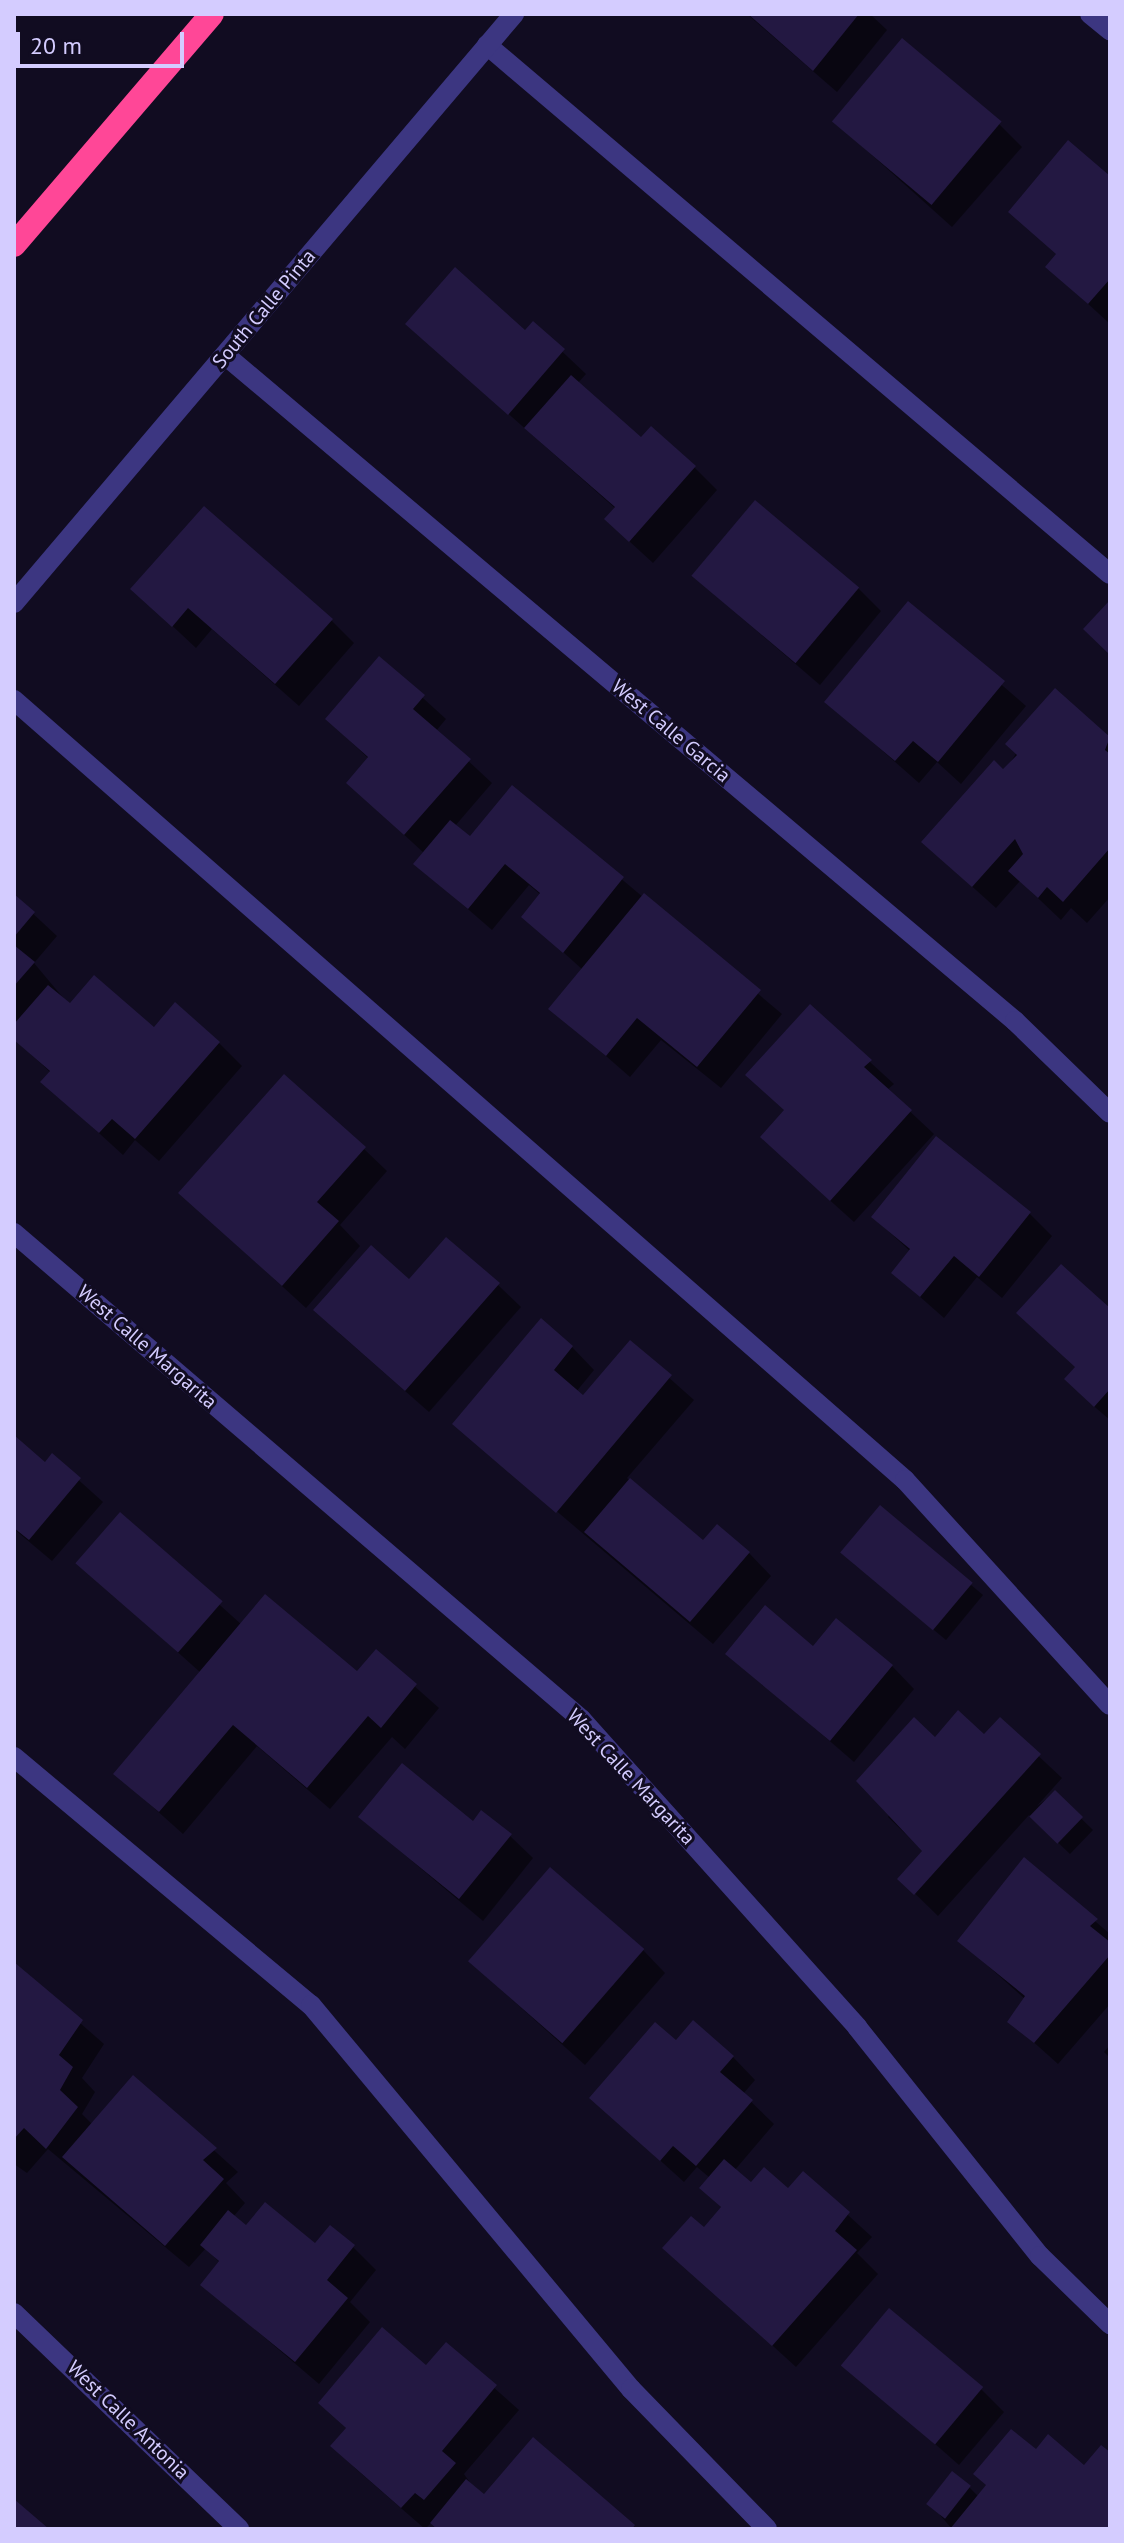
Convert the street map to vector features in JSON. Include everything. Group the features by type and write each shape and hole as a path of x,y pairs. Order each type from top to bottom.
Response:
{"highway":[{"path":"14,245 212,14"}],"street":[{"name":"South Calle Pinta","path":"14,603 514,14"},
{"path":"1090,14 1110,30"},
{"path":"487,45 1110,574"},
{"name":"West Calle Garcia","path":"225,355 1015,1021 1110,1113"},
{"path":"14,700 905,1480 1110,1705"},
{"name":"West Calle Margarita","path":"14,1233 581,1719 857,2027 1040,2256 1110,2324"},
{"path":"14,1757 311,2005 631,2389 767,2529"},
{"name":"West Calle Antonia","path":"14,2313 239,2529"}],"building":[{"path":"748,14 859,14 813,71"},
{"path":"902,38 1002,122 932,205 832,121"},
{"path":"1068,140 1110,176 1110,279 1088,304 1045,267 1056,254 1008,212"},
{"path":"455,267 525,330 533,321 565,349 508,415 405,324"},
{"path":"571,375 641,437 651,426 696,466 629,542 604,519 615,507 524,428"},
{"path":"755,500 859,587 796,663 691,576"},
{"path":"204,506 333,619 275,684 188,608 172,627 130,589"},
{"path":"1110,600 1110,655 1083,629"},
{"path":"908,601 1005,681 938,762 913,741 895,761 824,702"},
{"path":"379,656 425,695 413,709 471,759 404,835 346,783 368,757 325,719"},
{"path":"1055,688 1110,737 1105,750 1110,754 1110,848 1063,902 1047,887 1038,898 1008,871 1023,854 1015,839 972,887 921,842 994,760 1003,769 1017,755 1005,744"},
{"path":"512,785 624,877 563,953 521,917 540,893 505,864 468,909 413,864 450,820 470,836"},
{"path":"644,893 761,990 697,1067 637,1018 606,1056 548,1009"},
{"path":"14,894 35,912 14,937"},
{"path":"14,945 35,962 14,986"},
{"path":"94,975 154,1027 175,1002 220,1042 135,1139 112,1119 99,1133 40,1082 50,1071 14,1040 14,1024 48,985 70,1003"},
{"path":"810,1004 872,1060 864,1067 912,1110 830,1201 760,1137 784,1110 745,1075"},
{"path":"284,1074 366,1147 317,1202 339,1221 282,1286 178,1193"},
{"path":"936,1136 1031,1212 979,1277 954,1256 920,1297 891,1273 910,1249 871,1217"},
{"path":"446,1237 500,1283 405,1391 313,1310 371,1245 409,1279"},
{"path":"1061,1264 1110,1308 1110,1389 1094,1407 1064,1379 1075,1367 1016,1313"},
{"path":"541,1318 573,1346 554,1370 583,1395 630,1340 672,1375 556,1513 452,1424"},
{"path":"14,1435 45,1462 52,1453 81,1478 29,1540 14,1528"},
{"path":"630,1478 703,1540 717,1524 750,1552 690,1622 584,1532"},
{"path":"880,1505 973,1583 933,1630 840,1552"},
{"path":"120,1512 223,1601 178,1653 75,1563"},
{"path":"265,1594 357,1671 376,1649 417,1684 381,1728 368,1716 307,1788 233,1725 159,1812 113,1774"},
{"path":"765,1605 813,1646 836,1618 893,1665 830,1741 725,1654"},
{"path":"958,1710 984,1734 1000,1717 1041,1754 914,1895 897,1879 922,1851 856,1781 914,1717 935,1737"},
{"path":"402,1763 473,1821 481,1810 512,1834 459,1899 358,1817"},
{"path":"1055,1790 1083,1817 1057,1844 1029,1817"},
{"path":"1024,1857 1098,1919 1090,1926 1110,1942 1110,1955 1034,2043 1007,2022 1025,1996 957,1941"},
{"path":"550,1867 644,1949 562,2043 468,1961"},
{"path":"14,1962 83,2020 59,2055 73,2067 60,2090 78,2107 46,2149 24,2128 14,2139"},
{"path":"693,2020 734,2056 720,2072 753,2100 696,2166 673,2146 660,2161 589,2098 655,2022 676,2040"},
{"path":"133,2075 217,2148 203,2160 224,2179 165,2246 62,2157"},
{"path":"724,2159 751,2182 764,2167 788,2188 803,2171 850,2212 835,2231 857,2250 772,2346 662,2248 691,2216 704,2227 721,2207 699,2188"},
{"path":"265,2202 315,2243 330,2225 355,2245 327,2280 348,2298 295,2362 200,2285 219,2261 200,2245 228,2210 246,2225"},
{"path":"889,2308 983,2387 935,2445 841,2365"},
{"path":"382,2327 426,2365 446,2342 497,2385 442,2451 456,2463 424,2500 415,2493 401,2508 330,2446 346,2428 318,2403"},
{"path":"1011,2429 1036,2449 1048,2434 1084,2465 1101,2445 1110,2452 1110,2529 950,2529 986,2485 973,2474"},
{"path":"533,2437 635,2525 632,2529 437,2529 430,2523 466,2479 484,2494"},
{"path":"952,2471 971,2486 945,2519 926,2504"},
{"path":"14,2499 49,2529 14,2529"}]}
